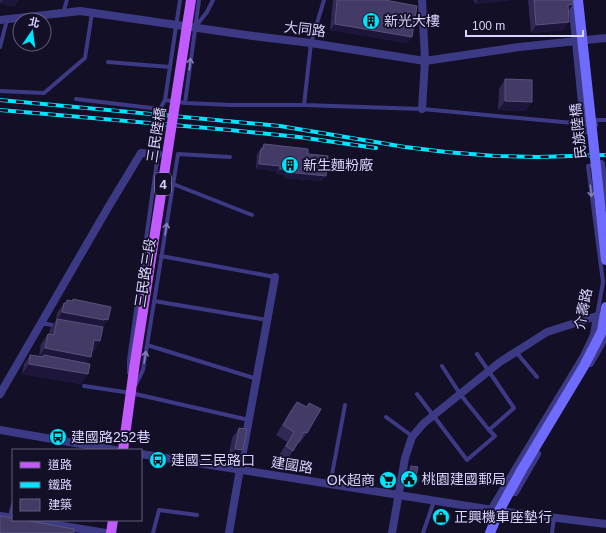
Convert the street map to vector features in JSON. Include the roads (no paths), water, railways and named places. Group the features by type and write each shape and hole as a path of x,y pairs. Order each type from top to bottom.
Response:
{"main road":[{"name":"三民陸橋","path":"134,369 191,0"},
{"name":"三民路三段","path":"123,449 134,369"},
{"path":"111,533 113,521"}],"street":[{"path":"422,0 425,61 422,109"},
{"path":"572,0 584,124"},
{"name":"民族陸橋","path":"578,0 603,257"},
{"path":"583,0 595,120"},
{"name":"大同路","path":"3,20 80,11 195,28 311,42 425,61 519,47 606,38"},
{"path":"0,394 25,359 41,323 142,153 158,154"},
{"name":"介壽路","path":"601,164 606,205"},
{"path":"229,533 239,470 250,420 275,277"},
{"name":"介壽路","path":"498,511 584,366 602,330 606,307"},
{"path":"392,533 405,458 412,436 424,423 489,371 547,332 597,316 606,318"},
{"name":"介壽路","path":"490,533 498,511 584,356 594,335 597,316"},
{"name":"介壽路","path":"498,511 562,409 600,346 606,333"},
{"path":"0,430 109,449"},
{"name":"建國路","path":"142,454 498,511 606,524"},
{"path":"0,516 12,518"},
{"path":"40,521 53,522 106,533"}],"lane":[{"path":"63,13 67,0"},
{"path":"76,99 160,109 165,100 180,0"},
{"path":"186,103 199,0"},
{"path":"195,28 207,12 213,0"},
{"path":"304,105 311,42 324,0"},
{"path":"0,92 44,93 85,58 92,13"},
{"path":"0,47 3,20"},
{"path":"108,62 170,68"},
{"path":"165,100 186,103 232,105 304,105 422,109 584,124 585,132 597,131 595,120 606,120"},
{"name":"三民路三段","path":"131,393 128,360 158,154"},
{"name":"三民路三段","path":"131,393 143,370 178,154 230,158"},
{"name":"介壽路","path":"597,316 603,282 603,257 588,166 601,164"},
{"path":"155,177 174,183 252,215"},
{"path":"161,256 275,277"},
{"path":"154,301 268,320"},
{"path":"41,323 63,327"},
{"path":"147,345 257,379"},
{"path":"516,352 537,377"},
{"path":"477,354 514,408 489,430"},
{"path":"417,394 466,460 495,436 460,394 442,366"},
{"path":"84,386 131,393 250,420"},
{"path":"330,485 346,405"},
{"path":"386,417 412,436"},
{"path":"423,533 434,501"},
{"path":"153,533 159,510 197,515"},
{"path":"552,533 554,518"}],"railway":[{"path":"0,100 280,126 405,147 446,152 495,156 538,157 606,155"},
{"path":"0,110 230,130 299,137 376,148"}],"place":[{"name":"新光大樓","path":"371,21"},
{"name":"新生麵粉廠","path":"290,165"},
{"name":"建國路252巷","path":"58,437"},
{"name":"建國三民路口","path":"158,460"},
{"name":"桃園建國郵局","path":"409,479"},
{"name":"OK超商","path":"388,480"},
{"name":"正興機車座墊行","path":"441,517"}]}
